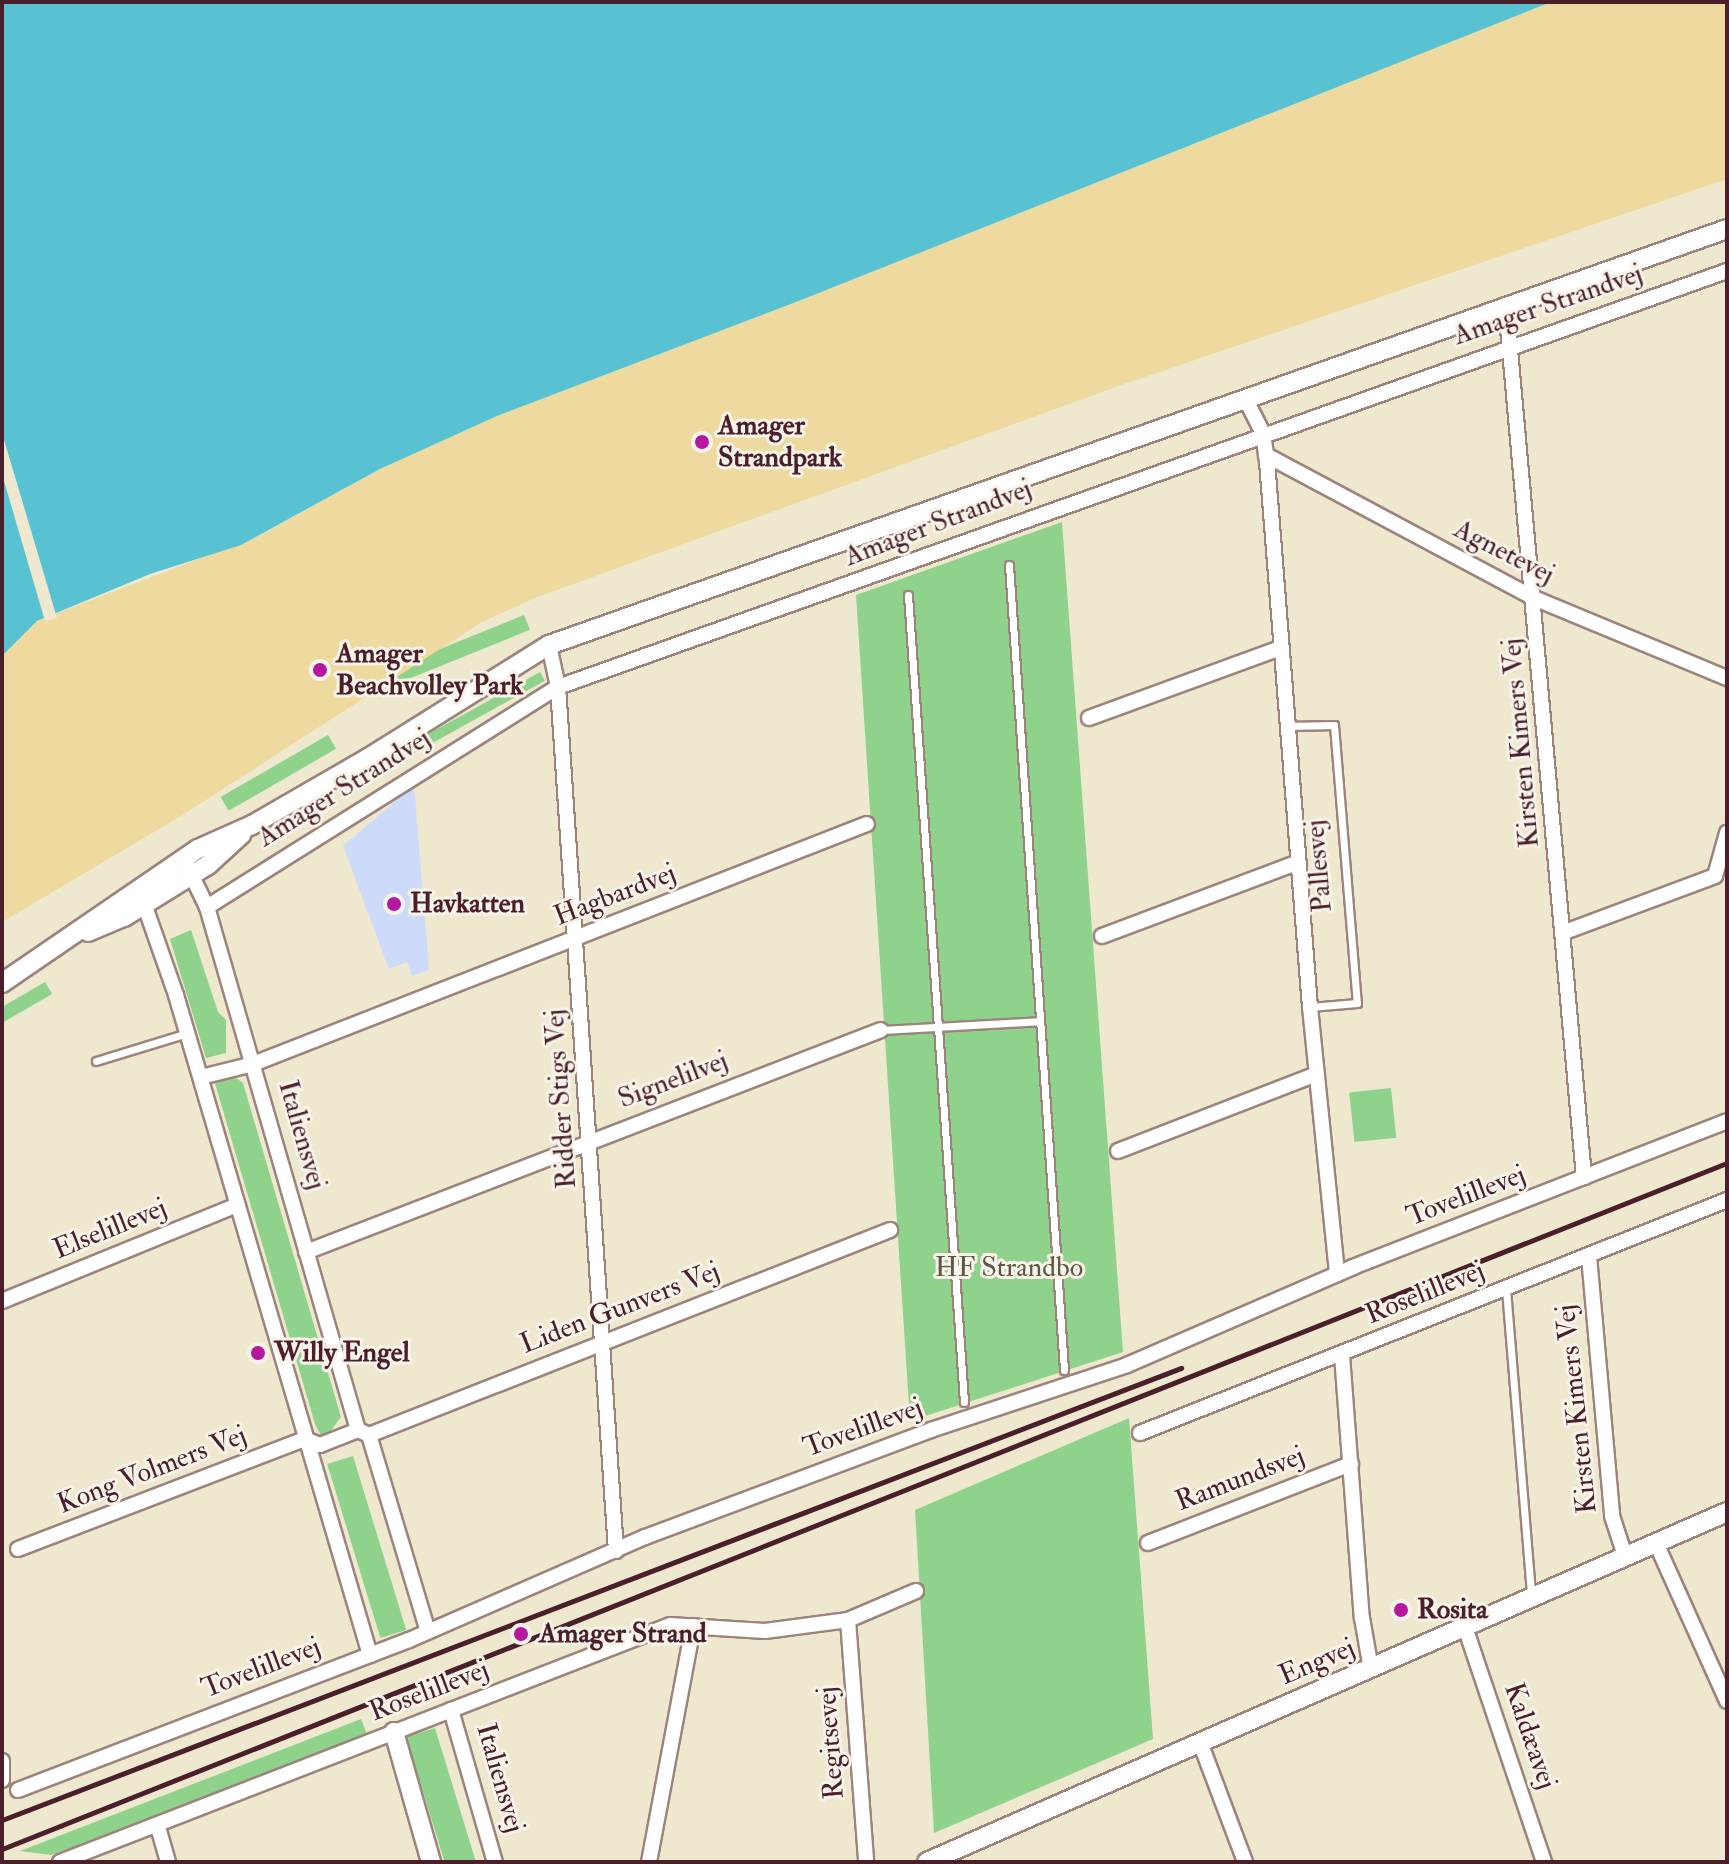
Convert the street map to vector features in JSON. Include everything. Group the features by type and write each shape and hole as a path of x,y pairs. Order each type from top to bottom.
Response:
{"street":[{"name":"Amager Strandvej","path":"2,983 252,825 549,645 1727,229"},
{"name":"Amager Strandvej","path":"207,907 558,687 903,568 1263,433 1727,271"},
{"name":"Kirsten Kimers Vej","path":"1506,305 1536,599 1584,1178"},
{"name":"Pallesvej","path":"1245,398 1263,433 1266,455 1310,1007 1337,1274"},
{"name":"Agnetevej","path":"1266,455 1536,599 1727,678"},
{"name":"Ridder Stigs Vej","path":"549,645 558,687 616,1551"},
{"path":"1089,718 1280,648"},
{"name":"Hagbardvej","path":"201,1077 253,1064 867,824"},
{"path":"1562,933 1715,876 1727,833"},
{"name":"Pallesvej","path":"1102,936 1299,862"},
{"name":"Italiensvej","path":"187,867 207,907 306,1252 427,1628"},
{"path":"141,895 201,1077 370,1655"},
{"name":"Signelilvej","path":"306,1252 881,1030"},
{"path":"1118,1151 1317,1074"},
{"name":"Tovelillevej","path":"18,1790 370,1655 427,1628 616,1551 931,1430 1127,1365 1337,1274 1727,1121"},
{"name":"Roselillevej","path":"1140,1433 1727,1200"},
{"name":"Elselillevej","path":"2,1301 237,1205"},
{"name":"Liden Gunvers Vej","path":"364,1432 603,1343 890,1230"},
{"name":"Kirsten Kimers Vej","path":"1589,1256 1612,1516 1625,1556"},
{"name":"Ramundsvej","path":"1342,1355 1371,1669"},
{"path":"305,1439 320,1445 364,1432"},
{"name":"Kong Volmers Vej","path":"18,1549 305,1439"},
{"name":"Ramundsvej","path":"1148,1543 1351,1464"},
{"name":"Engvej","path":"927,1862 1727,1512"},
{"path":"1656,1543 1727,1701"},
{"name":"Roselillevej","path":"60,1862 158,1827 670,1625 765,1631 848,1620 916,1591"},
{"name":"Regitsevej","path":"848,1620 866,1862"},
{"path":"649,1862 693,1626"},
{"name":"Kaldæavej","path":"1465,1627 1544,1862"},
{"name":"Italiensvej","path":"451,1710 495,1862"},
{"path":"394,1732 431,1862"},
{"path":"1200,1742 1245,1862"},
{"path":"2,1761 3,1780"},
{"path":"158,1827 168,1862"}],"lane":[{"path":"1009,565 1064,1370"},
{"path":"908,595 964,1402"},
{"name":"Pallesvej","path":"1287,726 1334,725 1357,1003 1310,1007"},
{"path":"881,1030 1040,1021"},
{"path":"96,1061 187,1033"},
{"path":"1506,1289 1532,1598"}],"shaded area":[{"name":"Havkatten","path":"414,785 429,970 412,976 407,962 389,969 343,846"}],"green space":[{"name":"HF Strandbo","path":"1062,522 1123,1352 910,1421 856,595"},
{"path":"524,615 530,630 324,713 318,698"},
{"path":"540,672 545,681 398,762 393,753"},
{"path":"328,735 336,749 229,811 221,797"},
{"path":"191,930 218,1012 226,1020 226,1053 206,1058 170,939"},
{"path":"45,982 52,994 2,1023 2,1007"},
{"path":"232,1075 243,1083 341,1417 328,1435 320,1434 315,1424 214,1080"},
{"path":"1391,1088 1396,1138 1354,1142 1349,1092"},
{"path":"1129,1418 1153,1739 934,1833 915,1510"},
{"path":"353,1456 406,1630 380,1638 327,1464"},
{"path":"361,1719 369,1739 51,1855 20,1851"},
{"path":"435,1728 476,1862 445,1862 406,1737"}],"sand":[{"name":"Amager Strandpark","path":"1551,2 1727,2 1727,179 1127,383 535,598 482,622 181,816 2,922 2,656 37,621 261,535 380,469 497,416 796,302"}],"water":[{"path":"2,2 1551,2 796,302 497,416 380,469 241,545 150,574 37,621 2,656"}],"pier":[{"path":"2,433 57,618 50,620 45,621 2,474"}],"railway":[{"path":"2,1849 1727,1163"},
{"path":"2,1820 1181,1368"}],"place":[{"name":"Amager Strandpark","path":"702,442"},
{"name":"Amager Beachvolley Park","path":"320,670"},
{"name":"Havkatten","path":"394,904"},
{"name":"Willy Engel","path":"258,1353"},
{"name":"Rosita","path":"1401,1610"},
{"name":"Amager Strand","path":"521,1634"}]}
